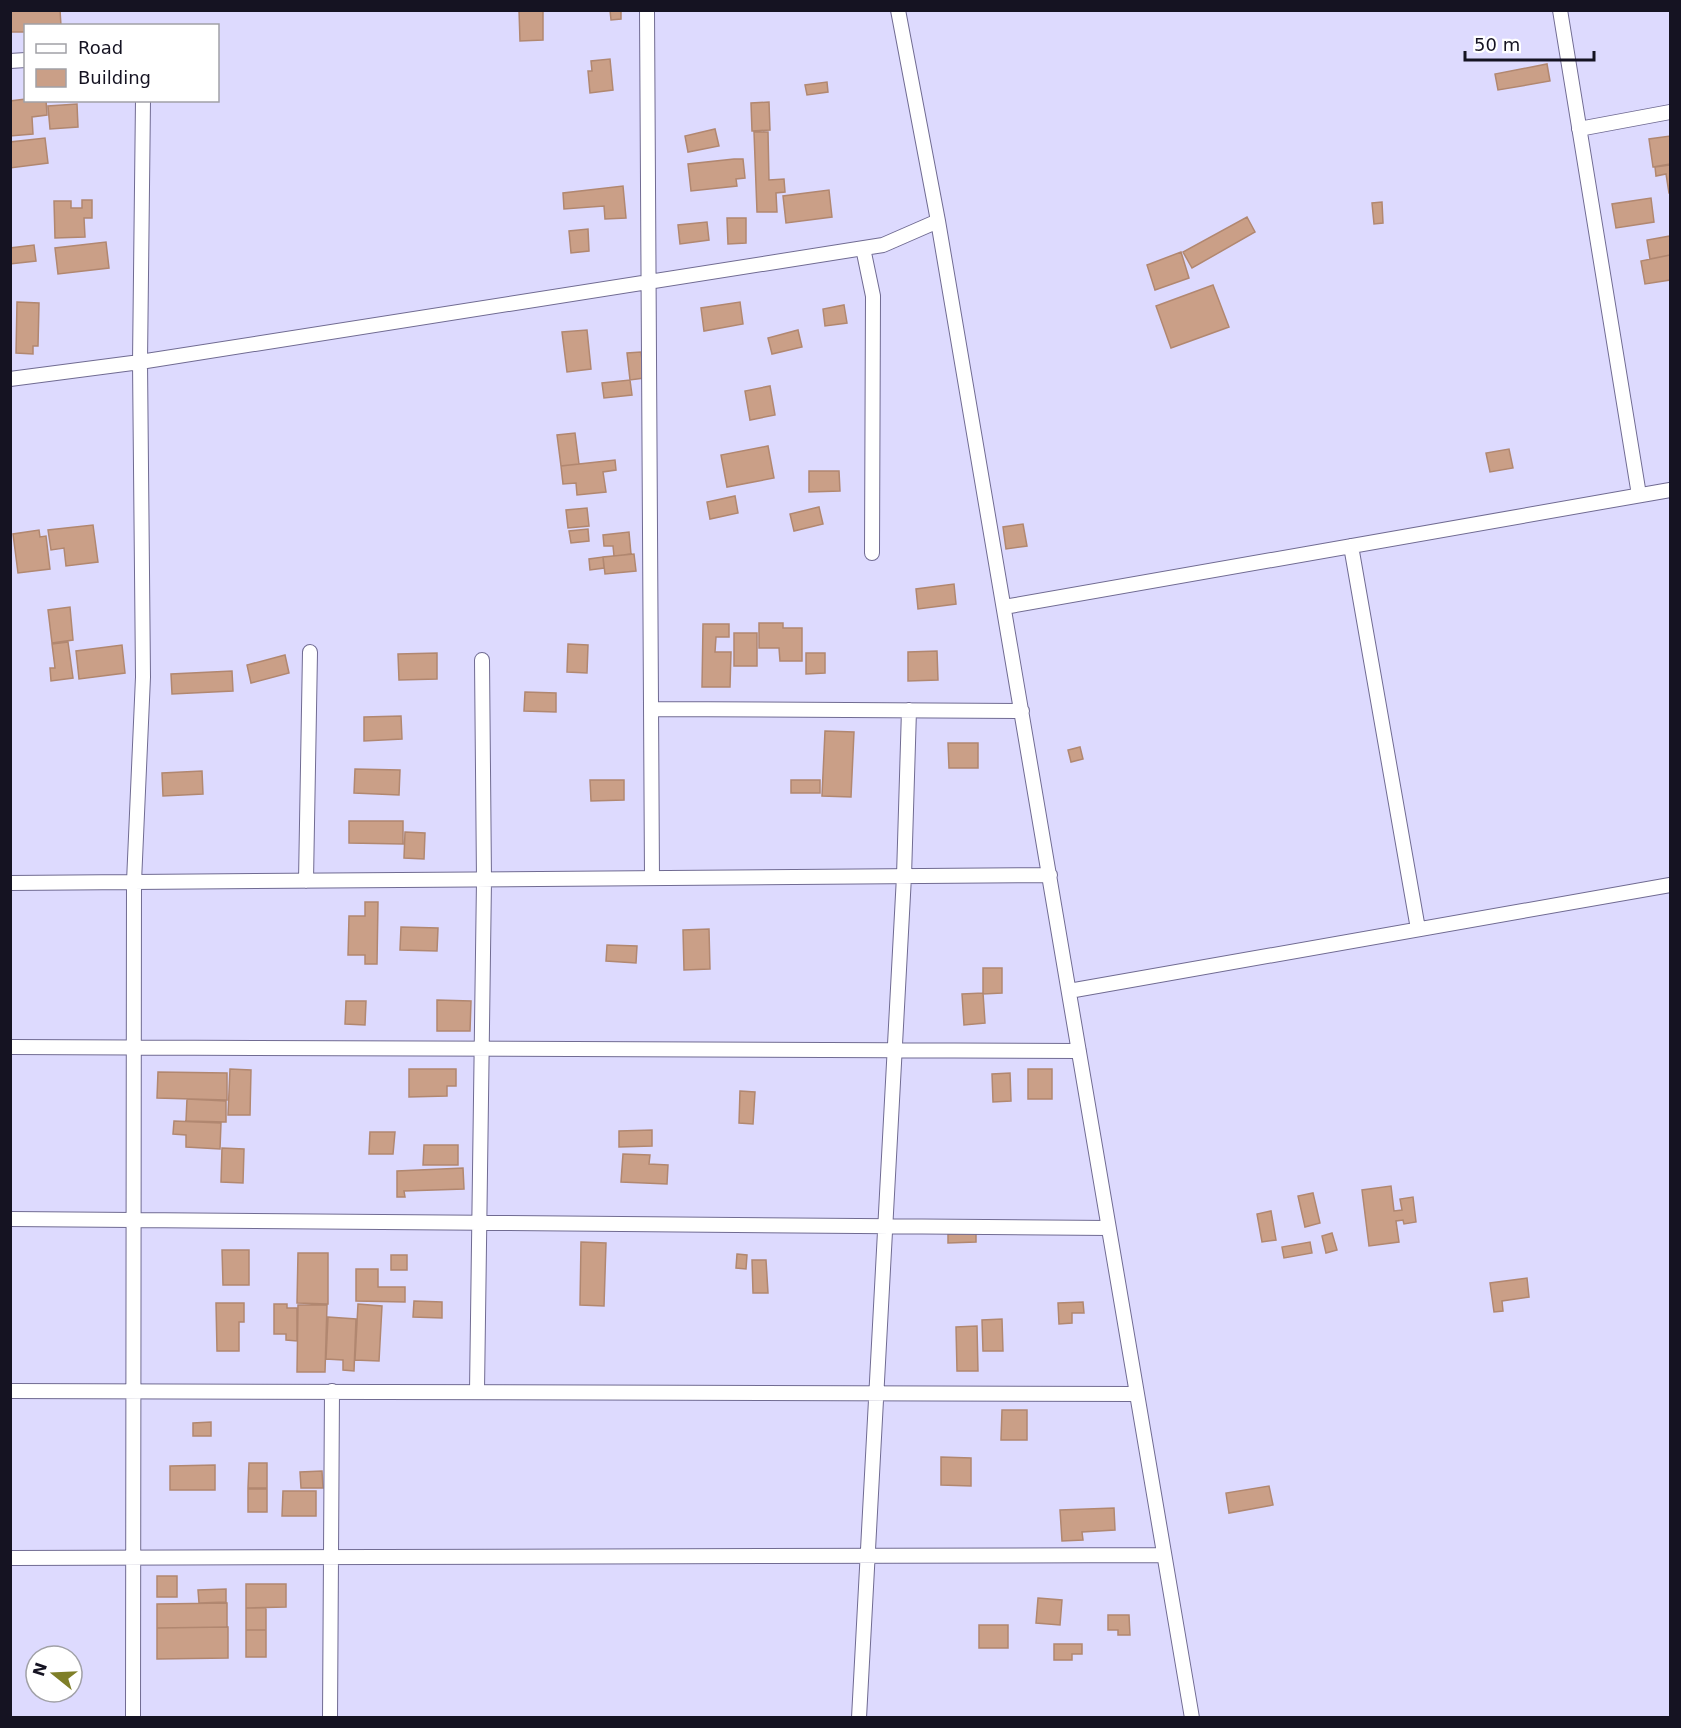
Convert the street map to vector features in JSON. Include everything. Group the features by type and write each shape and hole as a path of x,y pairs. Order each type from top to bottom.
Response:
{"street":[{"path":"647,10 652,878"},
{"path":"898,10 938,221 1192,1718"},
{"path":"1560,10 1639,495"},
{"path":"134,1718 134,882 142,677 140,362 143,102"},
{"path":"1579,129 1671,112"},
{"path":"10,379 140,362 649,280 884,245 938,221"},
{"path":"863,248 873,296 872,553"},
{"path":"1004,607 1671,490"},
{"path":"1351,546 1418,929"},
{"path":"306,881 310,652"},
{"path":"477,1391 484,880 482,660"},
{"path":"651,709 1022,711"},
{"path":"860,1718 904,876 909,710"},
{"path":"10,884 1050,875"},
{"path":"1069,991 1671,885"},
{"path":"10,1047 1079,1051"},
{"path":"10,1219 1109,1228"},
{"path":"10,1390 1137,1394"},
{"path":"330,1718 332,1391"},
{"path":"10,1558 1164,1555"}],"building":[{"path":"10,10 60,10 61,24 24,24 24,32 10,32"},
{"path":"519,10 543,10 543,40 520,41"},
{"path":"610,10 621,10 621,19 611,20"},
{"path":"610,59 613,90 590,93 588,71 592,71 591,61"},
{"path":"1547,64 1550,81 1498,90 1495,74"},
{"path":"827,82 828,92 807,95 805,85"},
{"path":"24,99 24,102 46,102 47,115 32,117 33,134 10,136 10,101"},
{"path":"769,102 770,130 752,131 751,103"},
{"path":"77,104 78,127 50,129 48,106"},
{"path":"715,129 719,146 688,152 685,136"},
{"path":"754,132 768,132 769,180 784,179 785,192 776,193 777,212 757,212"},
{"path":"1670,136 1670,164 1653,167 1649,139"},
{"path":"45,138 48,163 10,168 10,142"},
{"path":"743,159 745,178 736,179 737,186 691,191 688,164"},
{"path":"1670,165 1669,193 1666,174 1656,176 1655,167"},
{"path":"623,186 626,218 605,219 604,206 564,209 563,193"},
{"path":"829,190 832,217 786,223 783,196"},
{"path":"1651,198 1654,222 1616,228 1612,204"},
{"path":"82,200 92,200 92,218 84,218 85,237 55,238 54,201 71,201 71,208 82,208"},
{"path":"1382,202 1383,223 1374,224 1372,203"},
{"path":"1247,217 1255,232 1192,268 1183,252"},
{"path":"727,218 746,218 746,243 728,244"},
{"path":"707,222 709,240 680,244 678,225"},
{"path":"588,229 589,251 571,253 569,231"},
{"path":"1670,236 1670,255 1650,259 1647,240"},
{"path":"106,242 109,268 58,274 55,248"},
{"path":"34,245 36,261 10,264 10,248"},
{"path":"1181,252 1189,278 1155,290 1147,265"},
{"path":"1670,255 1670,280 1645,284 1641,261"},
{"path":"1213,285 1229,327 1171,348 1156,306"},
{"path":"17,302 39,303 38,346 33,346 33,354 16,353"},
{"path":"740,302 743,324 704,331 701,308"},
{"path":"844,305 847,323 825,326 823,309"},
{"path":"587,330 591,369 567,372 562,332"},
{"path":"798,330 802,347 772,354 768,338"},
{"path":"641,352 644,378 630,380 627,353"},
{"path":"630,380 632,395 604,398 602,383"},
{"path":"770,386 775,415 750,420 745,391"},
{"path":"575,433 579,464 561,466 557,435"},
{"path":"768,446 774,478 727,487 721,455"},
{"path":"1509,449 1513,468 1490,472 1486,453"},
{"path":"615,460 616,470 603,472 606,492 577,495 576,483 563,484 561,466"},
{"path":"809,471 839,471 840,491 809,492"},
{"path":"735,496 738,513 710,519 707,502"},
{"path":"819,507 823,524 794,531 790,514"},
{"path":"587,508 589,526 568,528 566,510"},
{"path":"1023,524 1027,546 1006,549 1003,527"},
{"path":"93,525 98,562 66,566 64,548 51,550 48,530"},
{"path":"588,529 589,541 571,543 569,531"},
{"path":"39,530 40,537 46,536 50,569 18,573 13,534"},
{"path":"629,532 631,554 614,556 613,546 604,546 603,535"},
{"path":"634,554 636,571 605,574 603,557"},
{"path":"603,557 604,568 590,570 589,559"},
{"path":"954,584 956,604 918,609 916,589"},
{"path":"70,607 73,640 52,643 48,610"},
{"path":"759,623 783,623 783,628 802,628 802,661 780,661 779,648 759,648"},
{"path":"703,624 729,624 729,637 716,637 715,652 731,652 730,687 702,687"},
{"path":"734,633 757,633 757,666 734,666"},
{"path":"68,642 73,678 51,681 50,668 55,668 52,644"},
{"path":"568,644 588,645 587,673 567,672"},
{"path":"122,645 125,673 79,679 76,651"},
{"path":"937,651 938,680 908,681 908,652"},
{"path":"437,653 437,679 399,680 398,654"},
{"path":"806,653 825,653 825,673 806,674"},
{"path":"285,655 289,673 251,683 247,665"},
{"path":"232,671 233,691 172,694 171,674"},
{"path":"525,692 556,693 556,712 524,711"},
{"path":"401,716 402,739 364,741 364,717"},
{"path":"825,731 854,732 851,797 822,796"},
{"path":"948,743 978,743 978,768 949,768"},
{"path":"1080,747 1083,759 1071,762 1068,750"},
{"path":"355,769 400,770 399,795 354,793"},
{"path":"202,771 203,794 163,796 162,773"},
{"path":"590,780 624,780 624,800 591,801"},
{"path":"791,780 820,780 820,793 791,793"},
{"path":"349,821 403,821 403,844 349,843"},
{"path":"405,832 425,833 424,859 404,858"},
{"path":"365,902 378,902 377,964 365,964 365,955 348,955 349,916 365,916"},
{"path":"401,927 438,928 437,951 400,950"},
{"path":"709,929 710,969 684,970 683,930"},
{"path":"607,945 637,946 636,963 606,961"},
{"path":"983,968 1002,968 1002,993 983,994"},
{"path":"983,993 985,1023 964,1025 962,994"},
{"path":"437,1000 471,1001 470,1031 437,1031"},
{"path":"346,1001 366,1001 365,1025 345,1024"},
{"path":"230,1069 251,1070 250,1115 228,1115"},
{"path":"409,1069 456,1069 456,1086 447,1086 447,1096 409,1097"},
{"path":"1028,1069 1052,1069 1052,1099 1028,1099"},
{"path":"158,1072 227,1073 227,1100 157,1098"},
{"path":"1010,1073 1011,1101 993,1102 992,1074"},
{"path":"740,1091 755,1092 753,1124 739,1123"},
{"path":"187,1099 226,1101 226,1122 186,1121"},
{"path":"174,1121 221,1123 220,1149 186,1147 186,1135 173,1134"},
{"path":"652,1130 652,1146 619,1147 619,1131"},
{"path":"370,1132 395,1132 393,1154 369,1154"},
{"path":"424,1145 458,1145 458,1165 423,1165"},
{"path":"222,1148 244,1149 243,1183 221,1182"},
{"path":"623,1154 650,1155 649,1164 668,1165 667,1184 621,1182"},
{"path":"463,1168 464,1189 404,1191 405,1197 397,1197 397,1171"},
{"path":"1391,1186 1394,1211 1402,1210 1400,1199 1413,1197 1416,1222 1404,1224 1403,1220 1396,1221 1399,1242 1369,1246 1362,1190"},
{"path":"1313,1193 1320,1223 1305,1227 1298,1196"},
{"path":"1271,1211 1276,1240 1262,1242 1257,1214"},
{"path":"976,1233 976,1242 948,1243 948,1234"},
{"path":"1332,1233 1337,1250 1326,1253 1322,1236"},
{"path":"581,1242 606,1243 604,1306 580,1305"},
{"path":"1310,1242 1312,1253 1284,1258 1282,1247"},
{"path":"222,1250 249,1250 249,1285 223,1285"},
{"path":"298,1253 328,1253 328,1304 297,1303"},
{"path":"737,1254 747,1255 746,1269 736,1268"},
{"path":"391,1255 407,1255 407,1270 391,1270"},
{"path":"752,1260 766,1260 768,1293 753,1293"},
{"path":"356,1269 378,1269 378,1287 405,1287 405,1302 356,1301"},
{"path":"1527,1278 1529,1297 1502,1301 1503,1311 1494,1312 1490,1283"},
{"path":"414,1301 442,1302 442,1318 413,1317"},
{"path":"1083,1302 1084,1313 1072,1313 1072,1323 1059,1324 1058,1303"},
{"path":"216,1303 244,1303 244,1322 239,1322 239,1351 217,1351"},
{"path":"274,1304 287,1304 287,1308 297,1308 297,1341 286,1340 286,1334 274,1334"},
{"path":"358,1304 382,1306 379,1361 355,1360"},
{"path":"298,1305 327,1305 325,1372 297,1372"},
{"path":"328,1317 356,1319 354,1371 343,1370 343,1360 326,1359"},
{"path":"1002,1319 1003,1351 983,1351 982,1320"},
{"path":"977,1326 978,1371 957,1371 956,1327"},
{"path":"1002,1410 1027,1410 1027,1440 1001,1440"},
{"path":"211,1422 211,1436 193,1436 193,1423"},
{"path":"941,1457 971,1458 971,1486 941,1485"},
{"path":"249,1463 267,1463 267,1488 248,1488"},
{"path":"215,1465 215,1490 170,1490 170,1466"},
{"path":"322,1471 323,1488 301,1488 300,1472"},
{"path":"1269,1486 1273,1505 1229,1513 1226,1493"},
{"path":"248,1489 267,1489 267,1512 248,1512"},
{"path":"283,1491 316,1491 316,1516 282,1516"},
{"path":"1114,1508 1115,1530 1082,1532 1083,1540 1062,1541 1060,1510"},
{"path":"157,1576 177,1576 177,1597 157,1597"},
{"path":"246,1584 286,1584 286,1607 246,1608"},
{"path":"226,1589 226,1602 199,1603 198,1590"},
{"path":"1038,1598 1062,1600 1060,1625 1036,1623"},
{"path":"227,1603 227,1627 157,1628 157,1604"},
{"path":"246,1608 266,1608 266,1630 246,1630"},
{"path":"1108,1615 1129,1615 1130,1635 1118,1635 1118,1630 1108,1630"},
{"path":"979,1625 1008,1625 1008,1648 979,1648"},
{"path":"228,1627 228,1658 157,1659 157,1628"},
{"path":"246,1630 266,1630 266,1657 246,1657"},
{"path":"1054,1644 1082,1644 1082,1654 1072,1654 1072,1660 1054,1660"}]}
